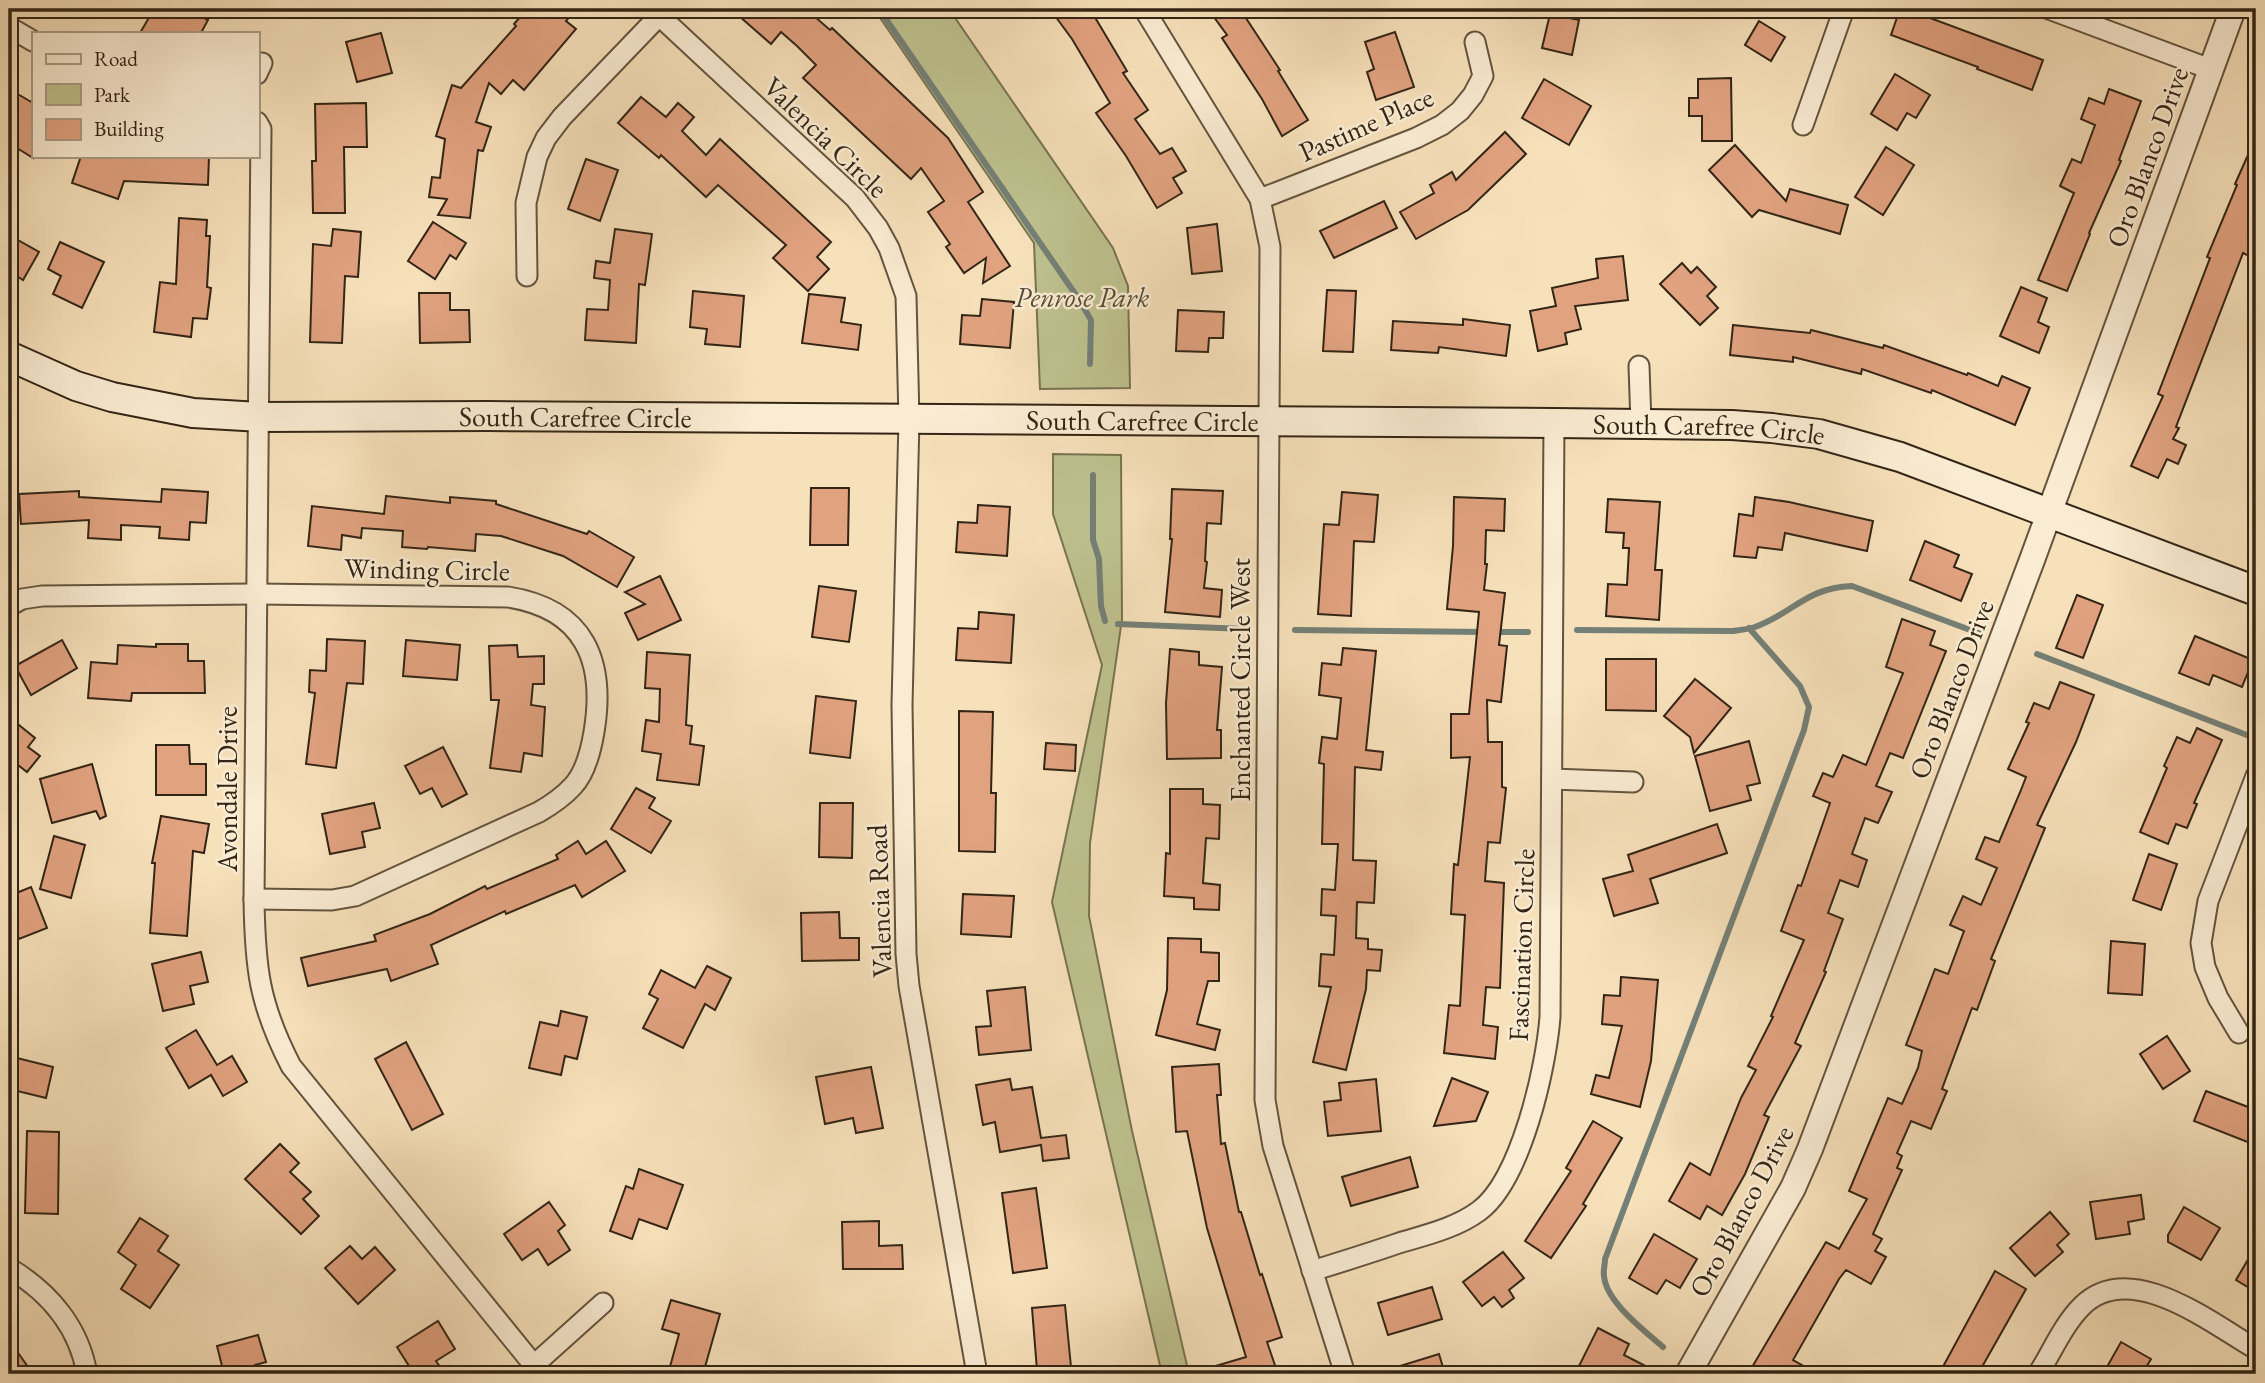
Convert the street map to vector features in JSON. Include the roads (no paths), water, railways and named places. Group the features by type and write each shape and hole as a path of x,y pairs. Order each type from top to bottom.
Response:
{"main road":[{"name":"South Carefree Circle","path":"9,356 76,386 138,403 193,413 260,417 502,416 1554,423 1732,425 1819,434 1900,457 2256,591"}],"street":[{"name":"Enchanted Circle West","path":"1144,9 1261,199 1270,247 1272,276 1265,1100 1273,1146 1345,1374"},
{"path":"1803,125 1844,9"},
{"path":"2049,9 2210,69"},
{"name":"Oro Blanco Drive","path":"1688,1374 1793,1188 1810,1149 2049,513 2233,9"},
{"path":"527,276 526,203 537,157 546,138 655,12"},
{"name":"Valencia Circle","path":"655,12 855,198 878,228 899,271 906,296 909,419"},
{"path":"9,26 32,40"},
{"name":"Pastime Place","path":"1261,199 1416,138 1442,125 1460,111 1483,76 1475,42"},
{"name":"Avondale Drive","path":"259,126 260,417 254,899 255,955 267,1015 291,1066 537,1370 603,1303"},
{"path":"1639,366 1641,424"},
{"name":"Valencia Road","path":"909,419 902,705 906,954 909,986 977,1374"},
{"name":"Fascination Circle","path":"1312,1271 1458,1223 1480,1210 1498,1190 1512,1165 1535,1097 1548,1045 1550,1017 1554,423"},
{"name":"Winding Circle","path":"9,606 22,599 42,596 257,594 508,597 549,608 567,620 579,634 593,664 598,698 592,747 575,785 557,801 355,896 332,900 254,899"},
{"path":"2239,1033 2218,998 2206,967 2201,943 2208,901 2256,776"},
{"path":"1552,779 1633,782"},
{"path":"9,1268 32,1283 65,1317 76,1338 87,1374"},
{"path":"2038,1374 2081,1307 2094,1296 2128,1289 2145,1289 2164,1296 2256,1349"}],"waterway":[{"path":"879,9 1078,298 1091,320 1090,364"},
{"path":"1093,475 1093,540 1099,559 1101,606 1105,621"},
{"path":"1577,630 1733,631 1755,627 1822,591 1852,586 1981,634"},
{"path":"1118,624 1245,629"},
{"path":"1663,1347 1627,1315 1612,1296 1604,1276 1605,1259 1804,730 1809,707 1800,686 1749,628"},
{"path":"1295,630 1484,632"},
{"path":"1495,632 1528,632"},
{"path":"2037,654 2252,737"}],"park label":[{"name":"Penrose Park","path":"1082,297"}]}
